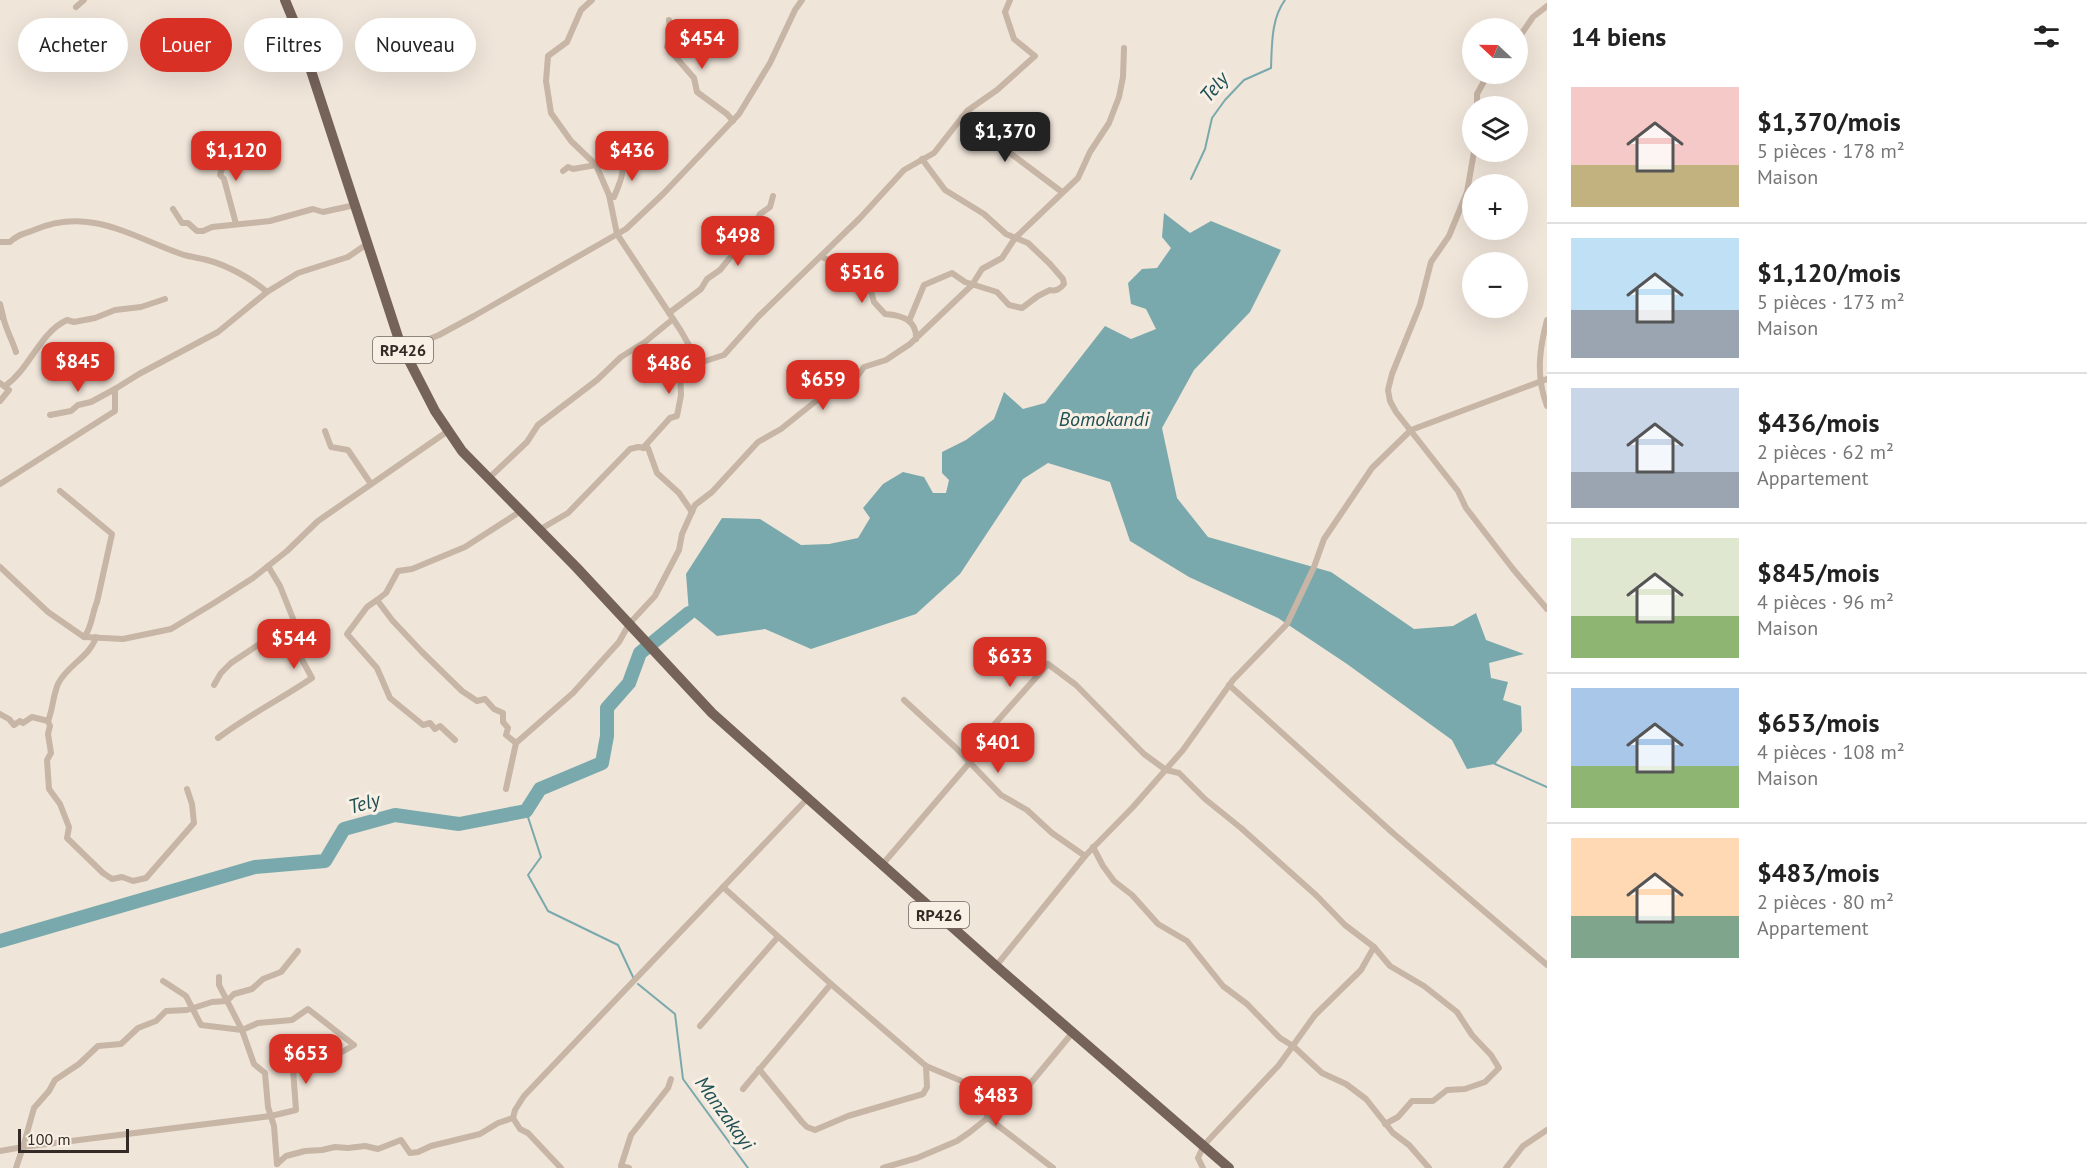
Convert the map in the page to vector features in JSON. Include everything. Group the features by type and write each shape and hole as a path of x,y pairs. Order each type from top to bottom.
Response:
{"main road":[{"name":"RP426","path":"285,0 299,34 403,350 435,411 462,451 712,713 996,966 1229,1168"}],"street":[{"path":"76,7 84,0"},
{"path":"592,0 581,10 567,42 548,56 546,81 551,113 572,141 596,165 609,195 617,234 699,363"},
{"path":"403,350 439,335 626,229 663,194 739,114 770,63 802,0"},
{"path":"643,448 670,418 677,416 681,395 680,373 699,363 724,355 758,317 822,257 904,170 934,153 967,111 997,90 1035,56 1014,39 1005,12 1008,2"},
{"path":"1528,24 1533,17 1547,6"},
{"path":"669,20 671,35 667,47 693,78 698,92 733,121"},
{"path":"506,789 516,743 573,693 619,642 629,624 655,596 679,550 682,534 695,505 712,492 759,442 782,429 816,401 850,386 864,367 886,360 916,339 972,285 982,268 1002,258 1015,238 1078,178 1090,152 1109,123 1119,97 1124,77 1124,48"},
{"path":"698,92 702,84"},
{"path":"962,117 1062,192"},
{"path":"609,195 614,197 618,188 624,167 622,159 625,154 646,137"},
{"path":"221,141 222,154 219,162 222,169 220,175 224,179 236,224"},
{"path":"909,321 916,309 924,285 952,273 972,285 997,292 1009,305 1022,308 1038,296 1050,290 1060,289 1064,284 1063,279 1028,243 1006,234 984,214 945,190 922,159"},
{"path":"1472,162 1467,192 1449,237 1431,262 1420,305 1392,374 1388,390 1390,401 1396,412 1458,491 1466,508 1547,609"},
{"path":"563,171 568,167 573,169 596,165"},
{"path":"489,478 527,441 538,425 597,380 621,357 645,342 701,289 707,279 720,270 750,233 760,214 770,207 773,196"},
{"path":"173,209 182,223 192,225 197,231 270,221 314,209 323,212 355,205"},
{"path":"0,242 10,242 17,234 57,223 98,223 124,230 184,255 208,260 254,281 267,292"},
{"path":"50,415 71,411 78,405 91,402 218,332 267,292 298,273 348,257 367,244"},
{"path":"822,257 854,272 869,284 874,302 885,314 896,315 909,321 916,331 916,339"},
{"path":"0,401 9,390 3,384 12,381 49,331 60,323 67,320 74,322 95,318 115,310 141,307 165,299"},
{"path":"0,304 5,326 12,337 16,352"},
{"path":"1547,320 1540,344 1539,382 1547,406"},
{"path":"996,966 1085,856 1183,750 1229,685 1287,624 1314,567 1324,539 1372,468 1411,430 1547,379"},
{"path":"0,484 115,411 115,389"},
{"path":"325,431 331,447 348,450 371,484"},
{"path":"0,567 48,612 84,637 123,639 171,629 268,566 318,521 448,431"},
{"path":"539,530 568,513 630,449 648,448 657,472 679,493 692,512"},
{"path":"60,491 112,534 97,602 88,632 84,637"},
{"path":"455,740 440,726 435,729 430,723 423,724 390,698 377,668 347,634 367,607 386,593 398,571 412,569 465,547 521,511"},
{"path":"218,738 233,726 312,678 300,656 302,650 296,636 294,621 280,586 268,566"},
{"path":"377,600 392,620 462,691 477,701 485,699 494,709 503,713 503,722 508,728 506,735 516,743"},
{"path":"214,685 231,663 294,621"},
{"path":"96,637 93,646 68,670 58,685 48,721 51,753 47,760 49,789 60,804 69,827 67,838 112,879 122,877 133,881 146,878 194,823 192,804 187,789"},
{"path":"882,865 970,762 977,744 1048,664 1076,686 1144,754 1166,770 1179,773 1205,799 1317,896 1345,926 1374,947 1389,966 1424,986 1457,1012 1472,1035 1491,1055 1499,1068 1485,1082 1465,1089 1447,1090 1432,1101 1412,1101 1398,1117 1385,1124"},
{"path":"1229,685 1394,834 1547,965"},
{"path":"904,700 970,762 1001,795 1027,810 1052,833 1085,856"},
{"path":"0,714 9,718 14,726 32,717 48,721"},
{"path":"561,1168 528,1133 520,1130 513,1118 515,1110 534,1085 807,799"},
{"path":"1093,847 1114,882 1132,895 1158,924 1187,941 1223,986 1247,1004 1280,1038 1293,1046 1322,1073 1346,1084 1366,1099 1393,1133 1409,1145 1429,1168"},
{"path":"723,887 926,1066 964,1082 982,1102 988,1118 1053,1168"},
{"path":"700,1026 778,937"},
{"path":"1203,1168 1198,1158 1204,1145 1279,1065 1315,1015 1361,970 1374,947"},
{"path":"16,1168 34,1108 49,1091 55,1080 79,1064 98,1046 121,1044 138,1028 156,1022 166,1011 187,1010 212,1002 228,1001 234,994 252,989 263,979 281,972 298,951"},
{"path":"219,977 219,985 242,1030 254,1064 265,1073 274,1126 277,1166"},
{"path":"0,1151 271,1116 296,1110 293,1069 330,1059 354,1046 308,1009 292,1020 258,1023 242,1030 201,1025 186,996 163,981"},
{"path":"743,1089 831,984"},
{"path":"883,1168 917,1158 957,1141 1030,1084 1073,1032"},
{"path":"759,1069 802,1122 815,1130 848,1116 923,1094 927,1087 926,1066"},
{"path":"629,1168 621,1166 631,1135 668,1088 671,1079"},
{"path":"277,1166 286,1156 305,1151 364,1146 378,1149 401,1140 410,1153 418,1152 431,1146 480,1134 498,1123 513,1118"},
{"path":"1506,1168 1523,1146 1547,1130"}],"water":[{"name":"Bomokandi","path":"1164,213 1190,233 1211,221 1281,250 1250,312 1194,370 1162,428 1177,498 1208,537 1331,572 1414,629 1453,626 1476,613 1486,640 1524,654 1489,663 1491,678 1508,682 1503,700 1521,706 1522,731 1495,764 1467,769 1452,740 1347,664 1278,618 1189,577 1130,541 1110,482 1048,463 1023,479 960,574 916,614 811,649 765,629 717,636 689,613 686,574 722,518 760,519 801,545 829,544 858,538 870,518 863,508 883,484 903,472 924,477 933,493 946,493 949,480 942,473 942,452 966,440 994,419 1004,392 1023,409 1045,403 1105,326 1131,339 1156,329 1146,309 1131,304 1128,283 1142,269 1157,268 1171,248 1162,237"}],"waterway":[{"name":"Tely","path":"1191,179 1205,149 1212,118 1244,80 1271,68 1275,24 1280,7 1285,0"},
{"name":"Tely","path":"0,941 255,867 325,861 344,829 395,815 459,824 526,811 540,789 602,763 607,736 607,708 629,683 640,653 689,613"},
{"path":"1495,764 1547,787"},
{"name":"Manzakayi","path":"526,811 541,857 528,875 548,911 618,945 633,977"},
{"name":"Manzakayi","path":"638,984 675,1014 683,1079 748,1168"}]}
